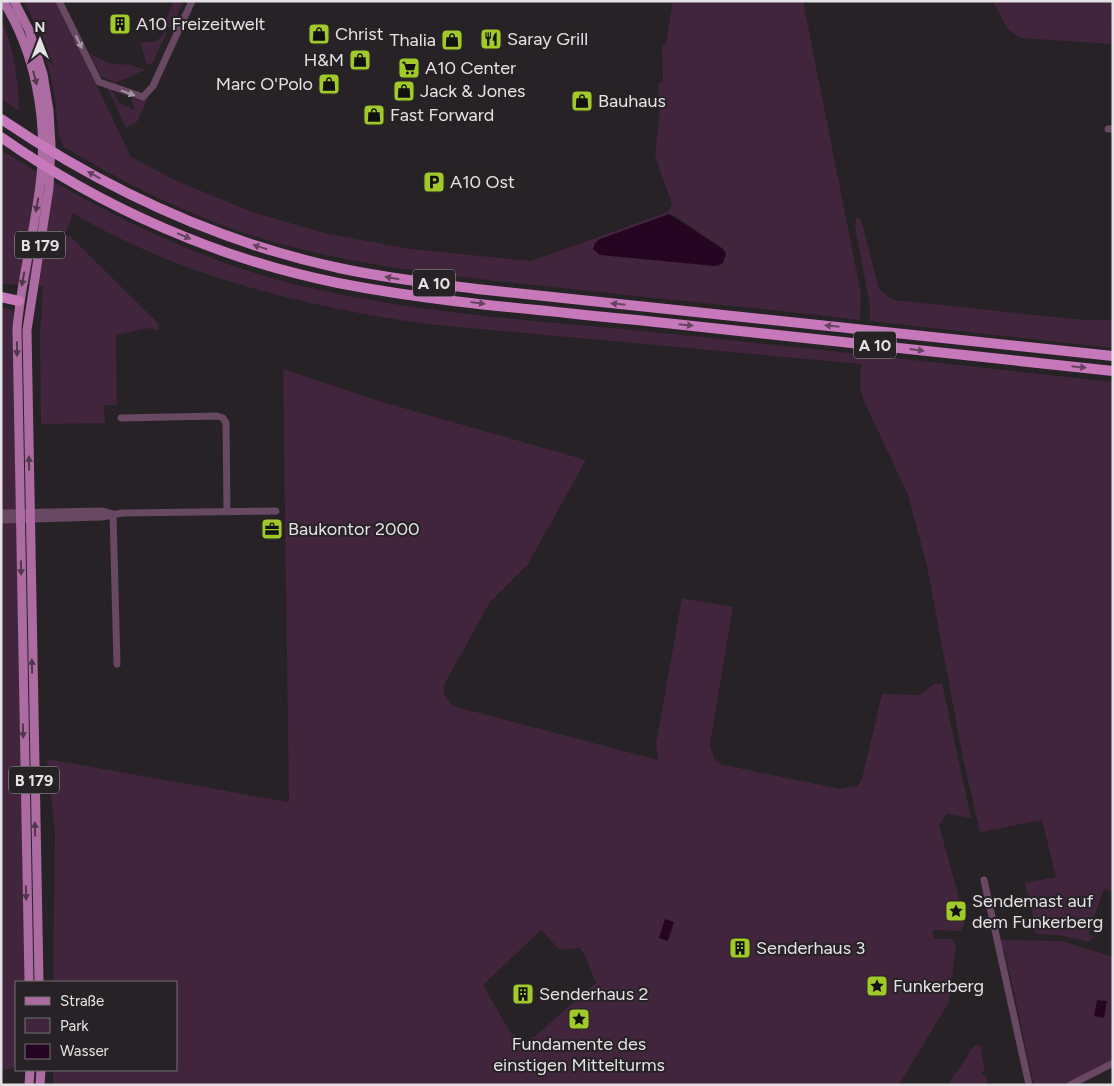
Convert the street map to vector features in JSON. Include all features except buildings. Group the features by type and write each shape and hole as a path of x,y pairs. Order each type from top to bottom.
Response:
{"highway":[{"name":"A 10","path":"1,119 93,176 195,225 292,257 339,268 396,279 477,289 1113,356"},
{"name":"A 10","path":"1,137 70,181 148,220 239,257 337,283 478,303 1113,371"},
{"path":"1,296 19,301"}],"main road":[{"name":"B 179","path":"3,1 27,51 38,94 42,126 45,187 19,301 17,330 29,981"},
{"name":"B 179","path":"14,1 29,30 43,74 51,130 30,302 27,356 39,981"},
{"path":"19,301 30,302"},
{"path":"30,1071 30,1085"},
{"path":"40,1085 41,1071"}],"street":[{"path":"59,1 99,82 143,97 153,86 192,1"},
{"path":"121,418 216,416 223,418 226,423 228,512"},
{"path":"1,520 30,515 102,517 113,514 276,511"},
{"path":"1,513 20,516"},
{"path":"113,514 116,664"},
{"path":"984,880 1029,1085"},
{"path":"1070,1085 1113,1063"}],"green space":[{"path":"24,1 56,1 131,157 175,180 252,212 324,233 411,249 531,261 668,212 672,204 655,156 660,107 658,84 663,81 662,47 666,43 673,1 803,1 861,294 860,320 438,274 325,255 226,227 155,196 109,173 64,147 58,129 55,98 47,61 30,12","holes":["674,215 723,249 720,266 597,253"]},
{"path":"173,1 183,1 172,27 169,28 165,24"},
{"path":"993,1 1113,1 1111,44 1020,38 1007,28"},
{"path":"1,18 14,64 18,87 19,111 1,99"},
{"path":"165,32 167,33 152,64 147,65 140,43 157,41"},
{"path":"90,54 109,63 131,65 145,70 115,83 101,76"},
{"path":"107,87 114,93 119,103 135,110 131,98 142,100 149,95 137,122 126,128"},
{"path":"1,150 56,183 112,213 198,253 277,279 327,292 432,310 1113,382 1113,892 1104,889 1088,934 1094,936 1089,942 1059,935 1035,934 1031,900 1027,894 1025,883 1056,877 1042,820 980,832 963,758 927,566 908,495 863,399 860,387 861,364 426,324 380,317 289,298 199,272 156,255 73,213 65,235 70,236 159,324 158,331 149,328 116,335 117,405 104,405 105,423 41,424 40,335 43,286 1,284"},
{"path":"856,217 861,220 879,289 893,300 1084,320 1113,320 1113,348 870,321 870,306 855,226"},
{"path":"1,306 13,311 25,981 15,981 15,1067 1,1071"},
{"path":"283,369 379,401 586,460 528,564 490,602 445,683 444,694 453,706 658,760 656,744 682,598 733,607 710,745 714,759 720,764 840,789 857,786 862,779 882,694 920,695 934,684 942,683 971,818 947,814 939,825 962,909 964,925 961,931 933,930 933,939 952,939 956,945 949,1002 899,1085 53,1085 53,1071 178,1071 178,981 53,981 55,833 47,759 289,802","holes":["541,930 560,950 579,948 585,955 596,983 534,1037 524,1041 510,1032 483,985"]},
{"path":"1001,940 1062,941 1113,957 1113,1061 1064,1085 1034,1085 1005,952 999,943"},
{"path":"980,1044 985,1071 981,1072 981,1075 986,1075 988,1085 948,1085 974,1046"}],"water":[{"path":"669,214 723,249 726,254 723,263 715,266 600,255 593,249 595,243 600,239"},
{"path":"665,919 674,922 668,941 659,938"},
{"path":"1097,1000 1107,1001 1104,1018 1094,1016"}],"place":[{"name":"A10 Freizeitwelt","path":"120,24"},
{"name":"Christ","path":"319,34"},
{"name":"Saray Grill","path":"491,39"},
{"name":"Thalia","path":"452,40"},
{"name":"H&M","path":"360,60"},
{"name":"A10 Center","path":"409,68"},
{"name":"Marc O'Polo","path":"329,84"},
{"name":"Jack & Jones","path":"404,91"},
{"name":"Bauhaus","path":"582,101"},
{"name":"Fast Forward","path":"374,115"},
{"name":"A10 Ost","path":"434,182"},
{"name":"Baukontor 2000","path":"272,529"},
{"name":"Sendemast auf dem Funkerberg","path":"956,911"},
{"name":"Senderhaus 3","path":"740,948"},
{"name":"Funkerberg","path":"877,986"},
{"name":"Senderhaus 2","path":"523,994"},
{"name":"Fundamente des einstigen Mittelturms","path":"579,1019"}]}
